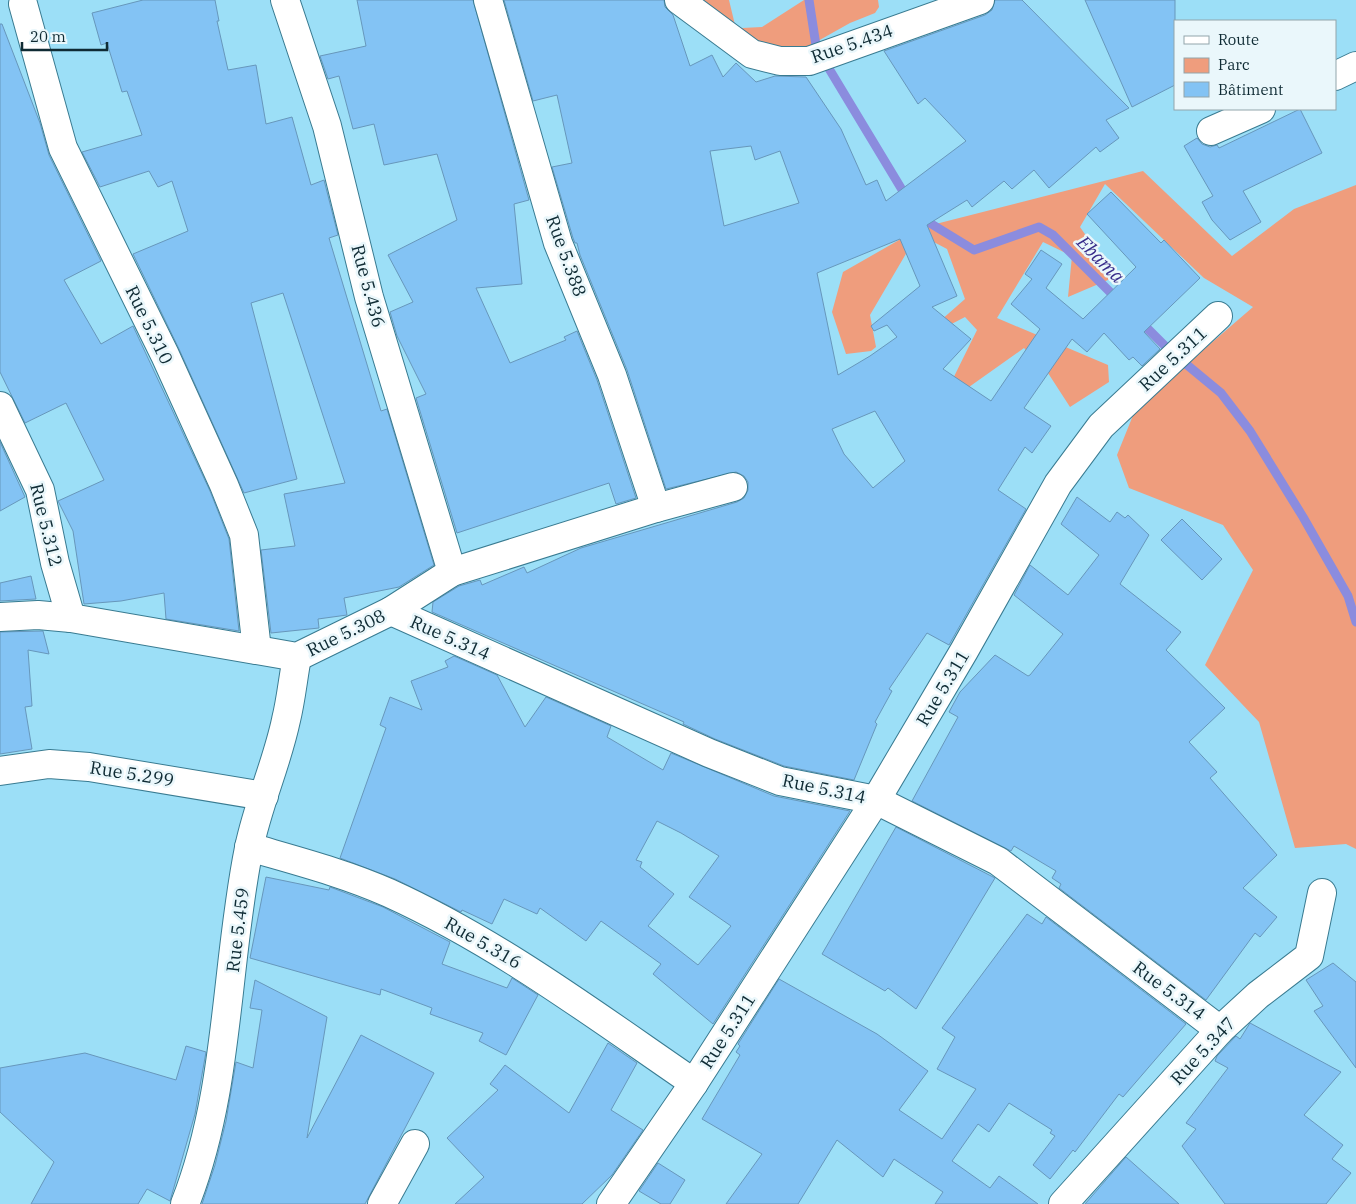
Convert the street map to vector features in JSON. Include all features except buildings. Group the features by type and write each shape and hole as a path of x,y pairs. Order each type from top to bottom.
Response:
{"street":[{"name":"Rue 5.436","path":"285,0 327,126 369,297 452,572"},
{"name":"Rue 5.388","path":"488,0 558,243 612,375 656,508"},
{"name":"Rue 5.434","path":"679,0 752,54 780,61 816,58 980,0"},
{"name":"Rue 5.310","path":"21,4 63,148 165,355 224,485 244,535 257,650"},
{"path":"1336,76 1356,66"},
{"path":"1211,131 1259,110"},
{"name":"Rue 5.311","path":"611,1204 694,1083 876,800 964,652 1058,484 1101,426 1218,316"},
{"name":"Rue 5.312","path":"0,406 40,490 55,563 71,618"},
{"name":"Rue 5.308","path":"0,618 38,615 71,618 297,657 391,611 452,572 656,508 733,487"},
{"name":"Rue 5.314","path":"391,611 709,753 780,781 876,800 998,861 1220,1030"},
{"name":"Rue 5.459","path":"185,1204 194,1181 213,1110 249,847 286,721 297,657"},
{"name":"Rue 5.299","path":"0,771 49,764 89,767 264,796"},
{"name":"Rue 5.316","path":"249,847 334,871 388,893 436,916 531,971 694,1083"},
{"name":"Rue 5.347","path":"1063,1204 1220,1030 1258,995 1309,956 1322,894"},
{"path":"382,1204 416,1144"}],"green space":[{"path":"670,0 729,0 735,25 742,28 762,27 804,0 878,0 879,7 875,13 850,23 809,46 782,53"},
{"path":"1143,171 1232,256 1294,209 1356,185 1356,849 1346,844 1295,848 1259,722 1205,665 1253,570 1223,525 1129,488 1117,455 1136,408 1253,307 1204,278 1105,184 1080,227 1115,277 1068,297 1072,256 1043,242 997,318 1108,365 1109,382 1070,407 1048,373 1024,348 938,409 977,330 965,317 915,343 965,299 947,249 930,240 907,252 870,315 876,347 871,351 846,354 832,312 843,272 920,228"}],"waterway":[{"name":"Ebama","path":"809,0 817,52 907,198"},
{"name":"Ebama","path":"920,217 974,250 1039,227 1053,235 1119,301"},
{"name":"Ebama","path":"1139,320 1169,350 1221,393 1250,431 1303,517 1348,596 1356,622"}]}
